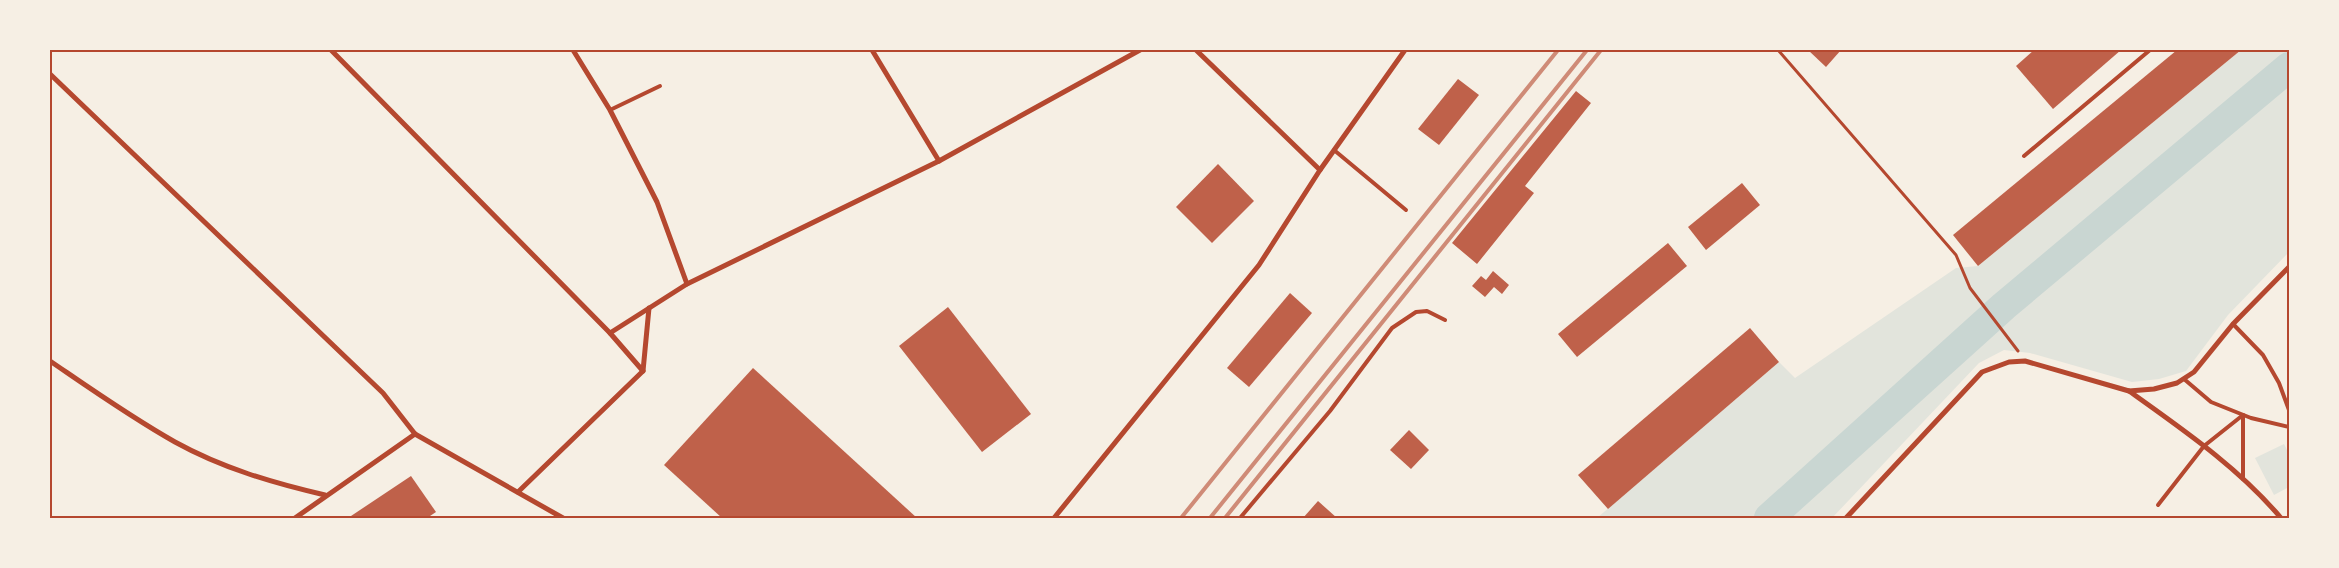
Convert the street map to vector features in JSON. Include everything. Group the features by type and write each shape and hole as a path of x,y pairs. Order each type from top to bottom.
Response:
{"street":[{"path":"331,50 610,333 643,371"},
{"path":"572,50 610,110 656,202 687,284"},
{"path":"872,50 939,161"},
{"path":"610,333 687,284 939,161 1140,50"},
{"path":"1196,50 1320,170"},
{"path":"1054,518 1259,265 1320,170 1405,50"},
{"path":"50,74 383,393 415,434 563,518"},
{"path":"1846,518 1982,372 2008,362 2025,361 2129,390 2154,389 2177,383 2194,372 2233,324 2289,267"},
{"path":"518,492 643,371 649,308"},
{"path":"50,361 135,418 194,451 271,482 326,495"},
{"path":"2129,390 2204,446 2242,479 2281,518"},
{"path":"294,518 415,434"}],"lane":[{"path":"2024,156 2150,50"},
{"path":"610,110 660,86"},
{"path":"1334,150 1406,210"},
{"path":"1240,518 1330,411 1392,328 1416,312 1427,310 1445,320"},
{"path":"2233,324 2263,356 2278,382 2289,410"},
{"path":"2184,379 2211,402 2243,415 2289,427"},
{"path":"2158,504 2204,446 2243,415"},
{"path":"2242,479 2243,415"}],"path":[{"path":"1778,50 1956,255 1970,288 2025,361"}],"shaded area":[{"path":"2241,50 2289,50 2289,252 2228,315 2186,371 2159,379 2132,382 2030,353 2004,350 1979,363 1832,518 1597,518 1779,362 1795,378 1956,268 1978,266"},
{"path":"2284,444 2289,454 2289,487 2274,495 2255,458"}],"building":[{"path":"1808,50 1841,50 1826,67"},
{"path":"2034,50 2121,50 2053,109 2016,66"},
{"path":"2177,50 2241,50 1978,266 1953,235"},
{"path":"1458,79 1479,95 1439,145 1418,129"},
{"path":"1576,91 1591,103 1525,186 1534,193 1477,264 1452,243"},
{"path":"1218,164 1254,201 1212,243 1176,207"},
{"path":"1742,183 1760,205 1706,250 1688,227"},
{"path":"1668,243 1687,266 1577,357 1558,334"},
{"path":"1493,271 1509,285 1502,294 1494,287 1485,297 1472,286 1481,276 1486,280"},
{"path":"1290,293 1312,313 1249,387 1227,368"},
{"path":"948,307 1031,414 982,452 899,346"},
{"path":"1750,328 1779,362 1608,509 1578,475"},
{"path":"753,368 917,518 722,518 664,465"},
{"path":"1409,430 1429,450 1411,469 1390,450"},
{"path":"411,476 436,512 427,518 348,518"},
{"path":"1318,501 1337,518 1303,518"}],"waterway":[{"path":"1769,518 2004,306 2289,67"}],"railway":[{"path":"1181,518 1558,50"},
{"path":"1210,518 1587,50"},
{"path":"1225,518 1601,50"}]}
